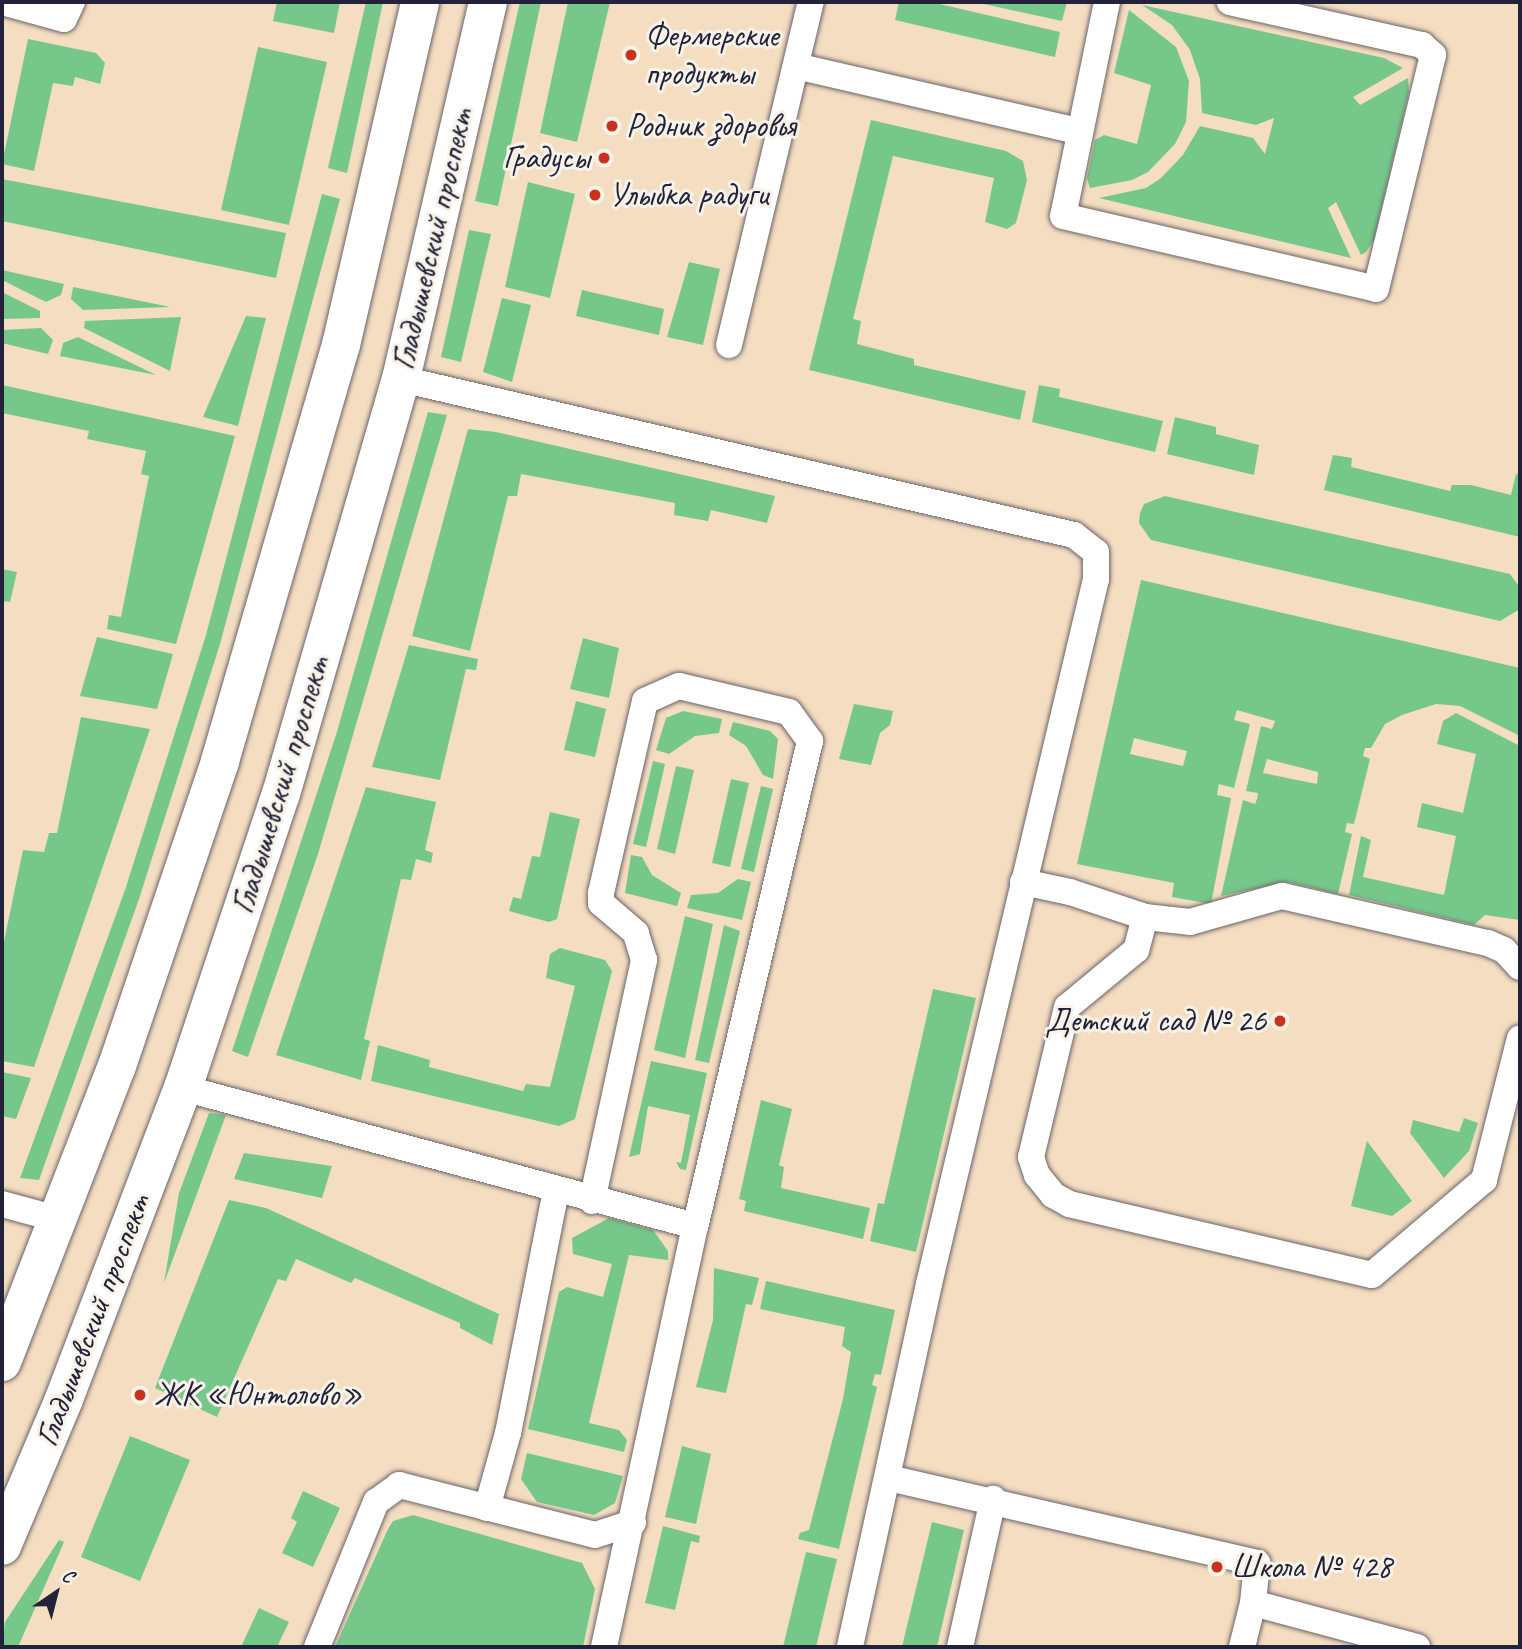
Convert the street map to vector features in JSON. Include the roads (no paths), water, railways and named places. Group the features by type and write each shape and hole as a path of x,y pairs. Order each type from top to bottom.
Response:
{"street":[{"name":"Гладышевский проспект","path":"2,1362 61,1220 220,761 341,345 420,2"},
{"name":"Гладышевский проспект","path":"2,1546 64,1399 183,1088 281,794 401,379 488,2"}],"lane":[{"path":"2,2 64,19 72,2"},
{"path":"729,345 811,2"},
{"path":"1107,2 1077,131 1063,216 1376,289 1433,55 1422,45 1230,2"},
{"path":"796,66 1077,131"},
{"path":"401,379 1074,535 1088,545 1099,563 929,1284 889,1478 850,1647"},
{"path":"592,1201 643,960 636,933 601,904 601,892 645,701 679,686 789,712 810,741 695,1226 633,1524 604,1647"},
{"path":"1023,882 1070,891 1146,917 1191,922 1282,896 1488,943 1504,950 1520,967"},
{"path":"1146,917 1136,950 1066,1007 1031,1157 1037,1175 1053,1195 1069,1204 1372,1275 1484,1180 1520,1038"},
{"path":"183,1088 592,1201 695,1226"},
{"path":"487,1508 508,1433 556,1191"},
{"path":"2,1204 61,1220"},
{"path":"889,1478 993,1499 1257,1563 1253,1603 1242,1647"},
{"path":"317,1647 376,1502 399,1485 594,1535 633,1524"},
{"path":"960,1647 993,1499"},
{"path":"1253,1603 1417,1647"}],"place":[{"name":"Фермерские продукты","path":"631,55"},
{"name":"Родник здоровья","path":"612,126"},
{"name":"Градусы","path":"604,158"},
{"name":"Улыбка радуги","path":"595,195"},
{"name":"Детский сад № 26","path":"1280,1021"},
{"name":"ЖК «Юнтолово»","path":"140,1395"},
{"name":"Школа № 428","path":"1217,1567"}]}
